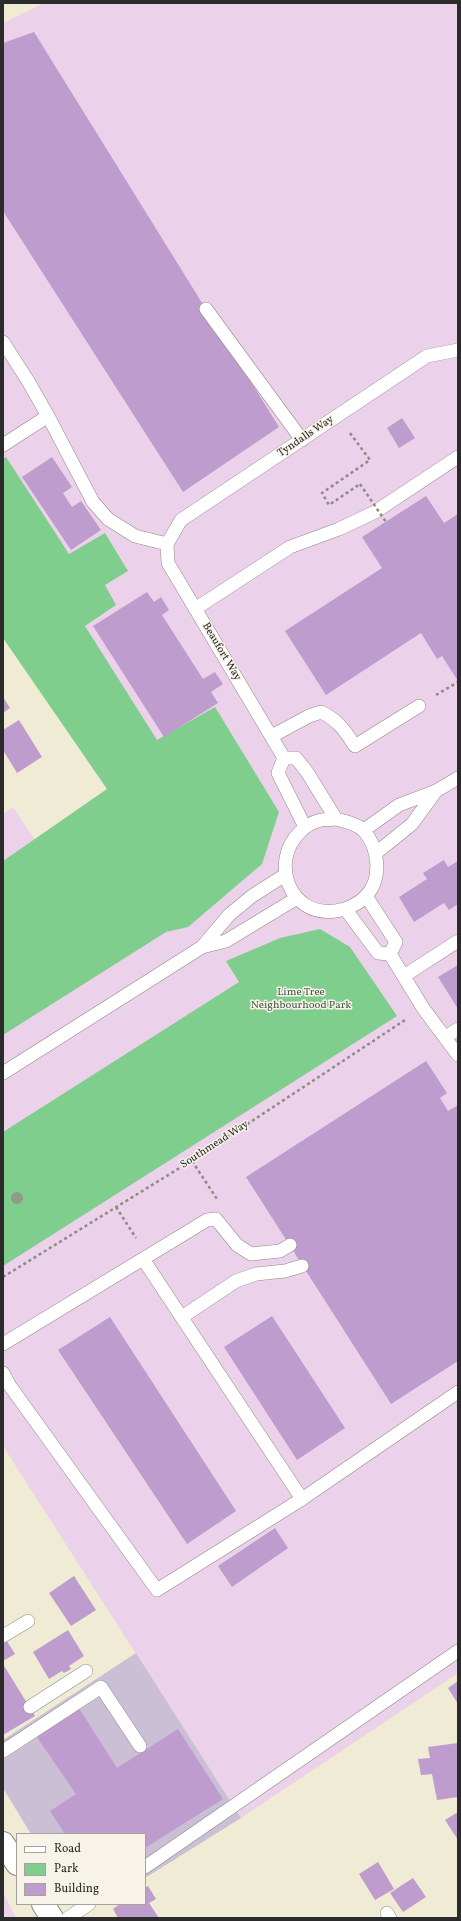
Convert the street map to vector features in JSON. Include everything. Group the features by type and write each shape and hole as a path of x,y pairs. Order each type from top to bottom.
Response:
{"main road":[{"path":"3,1843 16,1862"},
{"path":"44,1905 52,1918"}],"lane":[{"path":"206,309 302,440"},
{"path":"3,342 48,416 93,502 108,519 135,536 167,544"},
{"name":"Tyndalls Way","path":"167,544 181,520 428,356 458,350"},
{"path":"3,445 48,416"},
{"path":"195,609 290,547 339,529 375,512 458,457"},
{"name":"Beaufort Way","path":"167,544 168,563 284,758"},
{"path":"272,736 309,716 321,712 333,718 347,733 355,746 419,706"},
{"path":"305,827 278,773 284,758 296,758 307,772 336,819"},
{"path":"364,830 400,805 436,791 458,778"},
{"path":"376,853 412,824 436,791"},
{"path":"336,819 364,830 376,853 377,868 374,883 366,896 346,910 328,912 312,908 298,898 289,888 285,875 285,857 292,840 305,827 320,820 336,819"},
{"path":"3,1073 202,947 229,915 252,896 285,875"},
{"path":"366,896 396,942 390,954"},
{"path":"202,947 226,941 298,898"},
{"path":"346,910 378,953 390,954"},
{"path":"404,976 458,941"},
{"path":"390,954 423,1008 458,1055"},
{"path":"446,1037 458,1029"},
{"path":"3,1344 207,1220 216,1219 237,1244 251,1254 280,1251 290,1245"},
{"path":"145,1258 182,1317 302,1499"},
{"path":"182,1317 236,1281 256,1274 285,1271 302,1266"},
{"path":"3,1373 10,1386 157,1590 302,1499 458,1392"},
{"path":"3,1636 28,1621"},
{"path":"146,1866 458,1651"},
{"path":"30,1707 86,1671"},
{"path":"3,1751 101,1687 140,1746"},
{"path":"68,1918 88,1905"}],"path":[{"path":"338,416 370,460 322,493 329,505 360,484 386,522"},
{"name":"Southmead Way","path":"3,1277 116,1206 129,1201 192,1161 423,1008"},
{"path":"192,1161 220,1204 216,1219"},
{"path":"116,1206 145,1258"}],"shaded area":[{"path":"44,3 458,3 458,1673 241,1818 3,1446 3,814 13,807 35,840 107,789 3,633 3,23"},
{"path":"136,1653 241,1818 146,1877 146,1833 30,1833 3,1788 3,1740"},
{"path":"3,1892 16,1918 3,1918"}],"green space":[{"path":"6,457 69,554 105,533 128,571 105,585 116,605 85,626 157,740 215,707 279,812 262,864 188,927 166,932 3,1035 3,861 107,789 3,638 3,459"},
{"name":"Lime Tree Neighbourhood Park","path":"320,929 350,947 397,1016 3,1266 3,1132 239,982 226,961 280,938"}],"building":[{"path":"34,32 279,427 183,492 3,211 3,43"},
{"path":"402,418 415,438 399,448 387,428"},
{"path":"52,457 72,487 63,493 72,507 81,501 101,530 71,550 22,477"},
{"path":"426,496 444,523 458,514 458,681 442,656 437,659 421,633 326,695 285,631 382,568 362,537"},
{"path":"147,592 154,602 161,597 169,610 162,615 203,679 215,672 223,684 211,692 218,703 164,737 93,626"},
{"path":"3,697 10,708 3,713"},
{"path":"19,720 42,757 17,773 3,750 3,730"},
{"path":"444,860 448,867 458,861 458,904 449,910 444,903 414,922 399,897 427,879 423,873"},
{"path":"458,965 458,1009 438,977"},
{"path":"426,1061 447,1093 440,1098 448,1111 458,1105 458,1361 391,1404 246,1177"},
{"path":"272,1316 345,1428 297,1460 224,1347"},
{"path":"110,1317 236,1511 187,1544 58,1350"},
{"path":"275,1528 288,1548 232,1587 218,1566"},
{"path":"74,1576 96,1610 71,1626 49,1593"},
{"path":"68,1630 84,1656 69,1666 71,1669 64,1673 62,1671 49,1679 33,1652"},
{"path":"5,1638 15,1654 3,1661 3,1639"},
{"path":"3,1664 35,1716 3,1735"},
{"path":"458,1681 458,1704 448,1688"},
{"path":"79,1708 117,1768 178,1729 223,1799 146,1847 146,1833 64,1833 50,1811 76,1794 36,1736"},
{"path":"458,1743 458,1797 437,1800 432,1774 421,1775 418,1759 430,1758 428,1747"},
{"path":"458,1812 458,1840 445,1820"},
{"path":"378,1862 394,1889 375,1900 359,1874"},
{"path":"413,1878 426,1897 403,1912 390,1893"},
{"path":"148,1886 156,1899 149,1903 159,1918 118,1918 113,1909 119,1905 146,1905 146,1887"}]}
